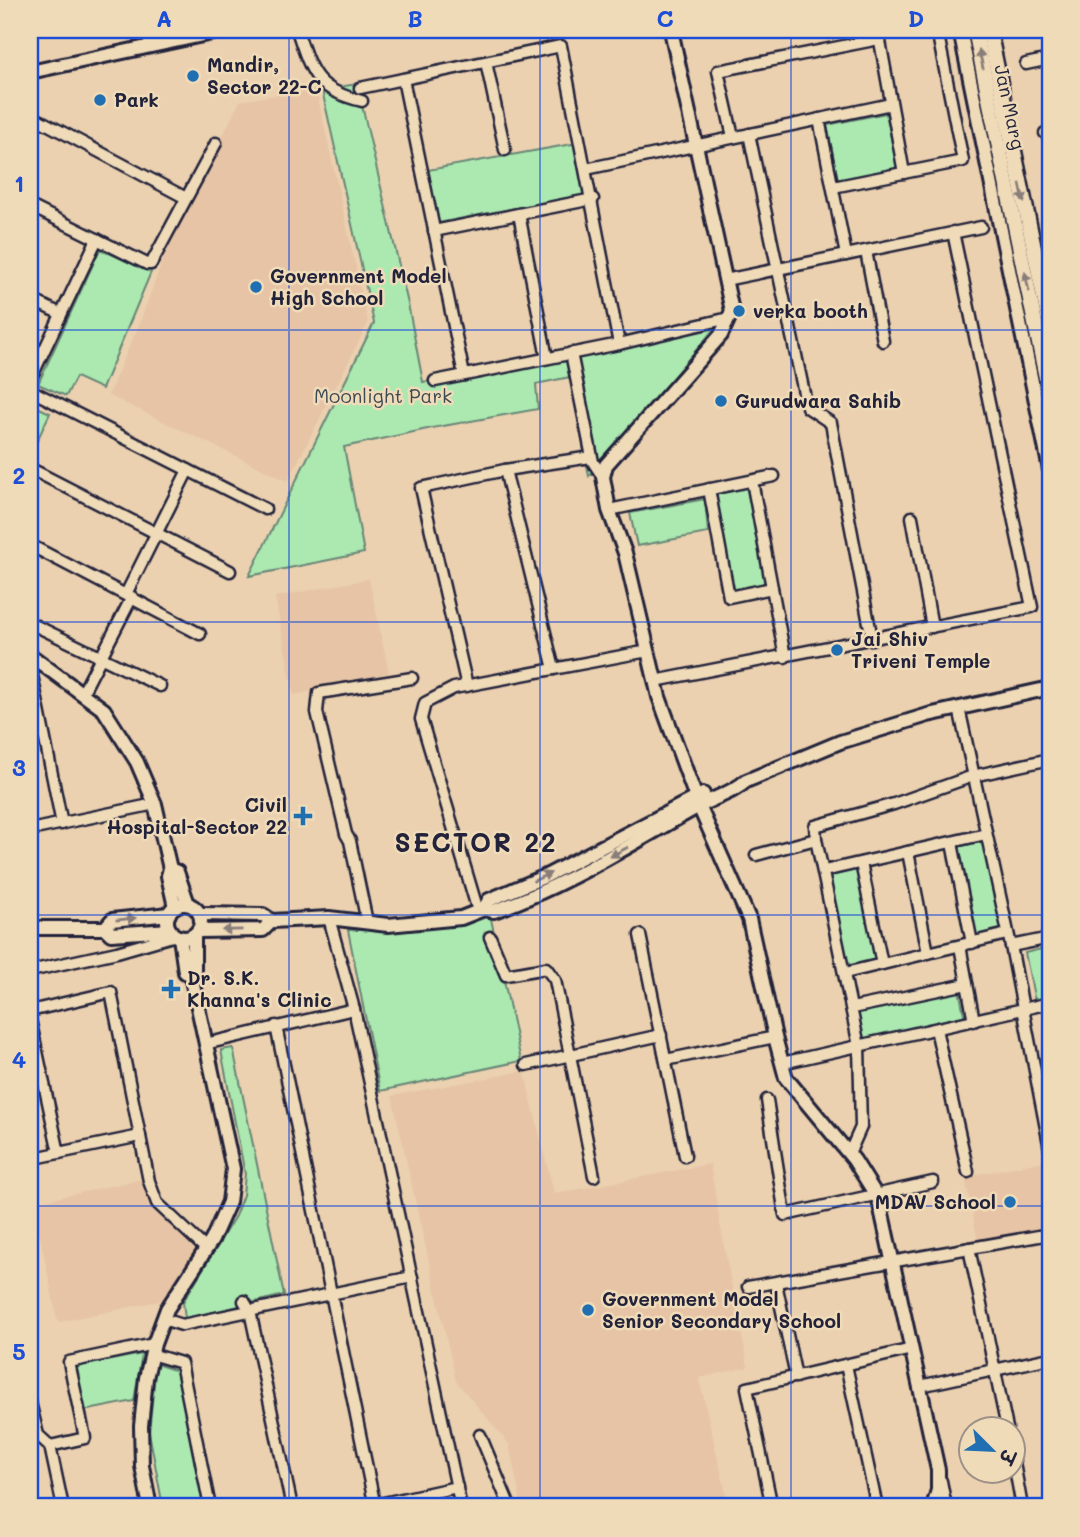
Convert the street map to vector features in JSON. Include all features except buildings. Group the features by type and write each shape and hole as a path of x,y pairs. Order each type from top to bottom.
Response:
{"main road":[{"name":"Jan Marg","path":"975,30 1050,397"},
{"name":"Jan Marg","path":"989,30 1050,327"}],"street":[{"path":"30,72 226,30"},
{"path":"298,30 311,70 325,86 342,96 362,101"},
{"path":"671,30 732,312 721,335 606,465 603,477 609,510 625,553 659,697 698,802 749,919 786,1078 849,1154 876,1196 946,1507"},
{"path":"833,187 963,161 937,30"},
{"path":"960,30 1050,470"},
{"path":"733,137 718,71 879,34 904,173"},
{"path":"360,88 561,46 593,199 619,344"},
{"path":"1026,64 1050,59"},
{"path":"486,62 505,150"},
{"path":"402,79 464,375"},
{"path":"586,169 891,104"},
{"path":"30,115 186,198"},
{"path":"819,120 846,255"},
{"path":"749,134 807,407 831,423 872,639"},
{"path":"30,206 151,264 216,143"},
{"path":"434,231 593,199"},
{"path":"519,214 547,358"},
{"path":"725,280 981,227"},
{"path":"655,681 1032,607 953,233"},
{"path":"30,380 96,239"},
{"path":"866,251 883,341"},
{"path":"30,299 61,314"},
{"path":"435,382 729,318"},
{"path":"571,354 594,466 603,477"},
{"path":"30,390 265,509"},
{"path":"467,686 421,488 505,470 592,457"},
{"path":"30,471 31,469 230,570"},
{"path":"82,694 188,470"},
{"path":"505,470 554,669"},
{"path":"609,510 774,476"},
{"path":"752,481 785,657"},
{"path":"709,489 729,597 772,588"},
{"path":"912,517 932,627"},
{"path":"31,548 200,634"},
{"path":"30,623 160,686"},
{"path":"481,910 421,719 425,703 454,688 648,650"},
{"path":"30,655 104,710 137,762 155,804 170,869 168,876 172,910 168,925 175,934 185,972 191,975"},
{"path":"30,665 62,824"},
{"path":"367,922 350,841 346,834 317,712 319,693 412,678"},
{"path":"170,869 177,872 188,904 200,914 263,915 272,921 329,918 388,925 461,918 481,910 489,900 546,876 698,802 737,780 746,781 840,742 928,715 1050,688"},
{"path":"959,708 1011,946 1050,1149"},
{"path":"849,1154 861,1127 859,1046 815,826 894,804 973,776 1050,759"},
{"path":"30,830 155,804"},
{"path":"824,871 986,834"},
{"path":"756,855 816,839"},
{"path":"952,843 972,943"},
{"path":"908,852 928,953"},
{"path":"861,863 882,964"},
{"path":"105,928 111,920 172,910 188,904"},
{"path":"150,1507 142,1466 141,1426 146,1378 153,1349 167,1309 206,1249 229,1202 233,1168 191,975 194,970 200,914"},
{"path":"329,918 354,1009 461,1507"},
{"path":"30,928 105,928 111,934 175,934 263,930 272,921"},
{"path":"30,971 117,952 175,934"},
{"path":"845,973 1007,934"},
{"path":"640,935 685,1156"},
{"path":"490,937 506,975 546,968 555,980 594,1176"},
{"path":"1011,946 1050,938"},
{"path":"960,946 974,1021"},
{"path":"852,1009 967,984"},
{"path":"30,1011 111,992 149,1181 157,1203 206,1249"},
{"path":"782,1063 1050,1003"},
{"path":"205,1044 354,1009"},
{"path":"30,1019 59,1153"},
{"path":"276,1026 372,1507 457,1487"},
{"path":"936,1029 968,1172"},
{"path":"526,1065 661,1035"},
{"path":"666,1059 775,1037"},
{"path":"766,1100 785,1215 933,1182"},
{"path":"30,1159 140,1136"},
{"path":"748,1287 969,1248 1050,1237"},
{"path":"969,1248 1004,1414"},
{"path":"163,1319 182,1325 412,1277"},
{"path":"776,1283 796,1377"},
{"path":"244,1301 250,1311 292,1507"},
{"path":"50,1446 85,1438 69,1362 153,1349 181,1363 211,1507"},
{"path":"772,1507 747,1388 912,1349"},
{"path":"920,1386 1050,1358"},
{"path":"846,1365 877,1507"},
{"path":"30,1402 38,1435 50,1446 63,1507"},
{"path":"480,1435 510,1507"},
{"path":"933,1507 938,1490 938,1470"},
{"path":"1017,1484 1022,1507"}],"shaded area":[{"name":"Government Model High School","path":"316,89 368,323 288,481 108,395 139,325 166,251 240,101"},
{"path":"369,579 389,673 294,695 275,597"},
{"name":"Government Model Senior Secondary School","path":"524,1071 554,1194 710,1164 748,1367 699,1378 729,1507 522,1507 509,1444 456,1381 392,1096"},
{"name":"MDAV School","path":"1050,1160 1050,1227 978,1241 965,1177"},
{"path":"143,1179 153,1207 197,1249 168,1299 58,1322 33,1203"}],"green space":[{"name":"Moonlight Park","path":"357,84 408,304 423,382 715,328 589,476 570,377 536,384 538,409 344,447 364,553 249,576 374,323 322,90"},
{"path":"886,113 897,168 838,180 827,125"},
{"path":"578,143 589,194 438,223 428,170"},
{"path":"100,249 151,272 102,389 76,377 66,396 38,384"},
{"path":"30,405 50,413 30,456"},
{"path":"752,481 772,588 729,597 709,489"},
{"path":"705,499 708,533 637,546 630,513"},
{"path":"989,838 1009,931 974,939 955,845"},
{"path":"859,867 878,961 847,967 828,873"},
{"path":"490,914 521,1061 380,1091 348,930 420,928"},
{"path":"1050,947 1050,997 1035,1001 1025,953"},
{"path":"959,989 965,1019 861,1041 855,1012"},
{"path":"233,1048 284,1295 185,1319 183,1302 235,1216 243,1195 245,1174 221,1050"},
{"path":"142,1354 134,1401 83,1411 75,1367"},
{"path":"156,1364 177,1371 204,1507 163,1507 149,1432"}],"place":[{"name":"Mandir, Sector 22-C","path":"193,76"},
{"name":"Park","path":"100,100"},
{"name":"Government Model High School","path":"256,287"},
{"name":"verka booth","path":"739,311"},
{"name":"Gurudwara Sahib","path":"721,401"},
{"name":"Jai Shiv Triveni Temple","path":"837,650"},
{"name":"Civil Hospital-Sector 22","path":"303,816"},
{"name":"Dr. S.K. Khanna's Clinic","path":"171,989"},
{"name":"MDAV School","path":"1010,1202"},
{"name":"Government Model Senior Secondary School","path":"588,1310"}],"district":[{"name":"SECTOR 22","path":"476,843"}]}
